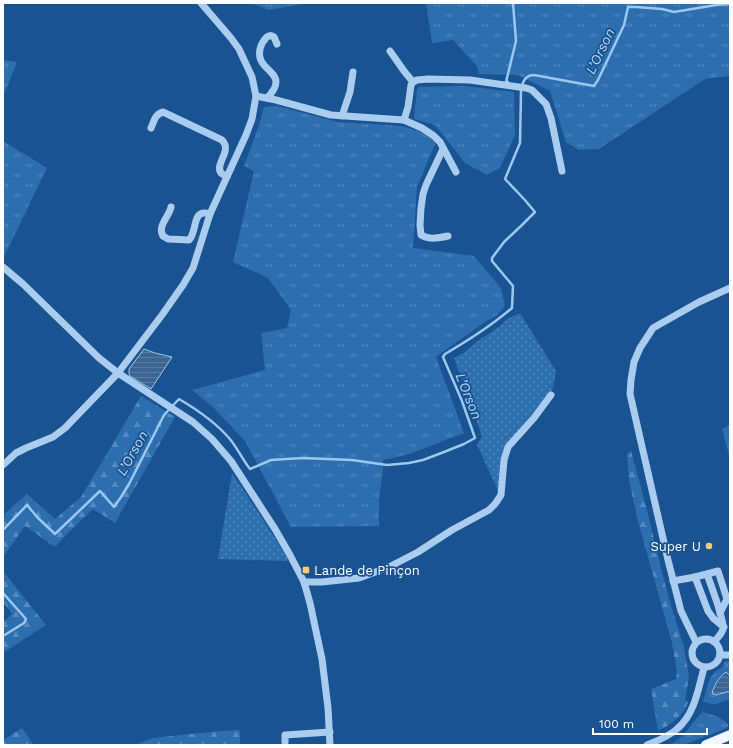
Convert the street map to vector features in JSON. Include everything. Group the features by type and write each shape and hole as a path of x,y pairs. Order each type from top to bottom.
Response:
{"main road":[{"path":"706,745 730,735"}],"street":[{"path":"3,465 16,453 53,437 65,428 118,373 162,315 193,268 210,214 252,119 256,96 252,77 239,50 231,38 201,3"},
{"path":"267,98 275,87 276,79 263,65 259,53 261,45 268,36 272,35 277,44"},
{"path":"390,51 413,82"},
{"path":"342,116 350,92 353,72"},
{"path":"404,120 408,107 410,89 413,82 422,79 470,80 526,88 532,90 546,104 551,118 562,171"},
{"path":"256,96 331,115 404,120 422,128 434,136 440,142 456,172"},
{"path":"151,128 156,116 163,112 222,140 226,144 226,148 220,165 220,170 221,173 227,176"},
{"path":"443,149 423,194 420,225 421,235 424,237 440,238 448,236"},
{"path":"171,207 161,230 163,236 168,239 191,239 196,220 199,215 204,213 210,214"},
{"path":"3,267 23,284 99,358 118,373 193,422 212,439 231,461 275,529 304,582 322,659 328,708 330,745"},
{"path":"696,642 681,611 673,581 630,394 631,380 634,362 640,348 653,328 699,302 730,288"},
{"path":"304,582 322,582 358,578 389,567 418,552 452,530 489,510 501,495 504,460 508,447 534,418 551,395"},
{"path":"673,581 718,571 727,599 720,613"},
{"path":"707,574 724,627 721,634 714,642"},
{"path":"695,577 708,611 713,618 724,627"},
{"path":"705,639 714,642 720,649 717,663 708,668 704,668 695,663 691,655 693,646 696,642 705,639"},
{"path":"720,654 730,655"},
{"path":"647,745 669,735 677,730 684,722 695,702 704,668"},
{"path":"286,742 286,735 330,732"}],"green space":[{"path":"251,3 307,3 269,10"},
{"path":"426,3 730,3 730,76 705,79 599,149 579,150 566,142 550,91 518,75 479,74 477,66 453,40 432,43"},
{"path":"3,60 17,62 3,97"},
{"path":"465,86 514,92 515,135 500,168 487,175 465,163 435,125 414,119 417,90 419,87"},
{"path":"277,106 338,122 401,126 419,131 436,142 417,187 413,248 474,256 501,288 505,306 497,315 436,357 464,433 409,454 383,460 379,499 379,526 291,527 245,441 213,407 192,390 265,370 261,333 287,328 291,310 268,278 233,262 254,171 244,166 264,107"},
{"path":"3,141 47,168 3,259"},
{"path":"520,313 556,371 553,388 540,408 511,439 499,493 477,445 482,436 454,358 465,352 507,319"},
{"path":"141,396 175,417 115,523 93,509 55,547 25,526 3,557 3,515 27,494 55,519 81,497"},
{"path":"730,425 730,459 722,429"},
{"path":"631,451 664,580 684,647 689,677 685,700 688,702 686,707 676,720 658,731 651,689 676,679 677,672 672,643 638,521 629,481 627,454"},
{"path":"232,473 258,512 289,560 218,559"},
{"path":"3,571 46,625 3,653 3,622 12,614 3,602"},
{"path":"730,660 730,676 729,674 716,695 730,691 730,699 714,704 703,701 710,678 716,671 724,666 724,662"},
{"path":"703,712 721,718 729,726 684,745 670,745 684,734"},
{"path":"22,728 34,745 3,745 3,740"},
{"path":"240,730 240,745 135,745 152,738"}],"shaded area":[{"path":"144,349 172,357 151,389 129,374 129,369"},
{"path":"726,672 730,676 730,691 716,695 712,693 717,681"}],"waterway":[{"path":"508,82 506,82 516,41 513,3"},
{"name":"L’Orson","path":"3,530 27,505 55,534 100,491 114,507 129,484 164,415 179,399 206,417 224,432 250,469 271,460 302,458 352,460 387,465 409,463 423,460 464,444 475,438 462,401 443,357 445,354 488,327 512,308 513,286 492,261 492,258 504,242 535,212 505,179 520,143 521,91 524,80 528,76 534,75 594,86 624,25 628,7 662,9 674,12 730,4"},
{"name":"L’Orson","path":"3,593 26,619 24,623 3,636"}],"place":[{"name":"Super U","path":"709,546"},
{"name":"Lande de Pinçon","path":"306,570"}]}
